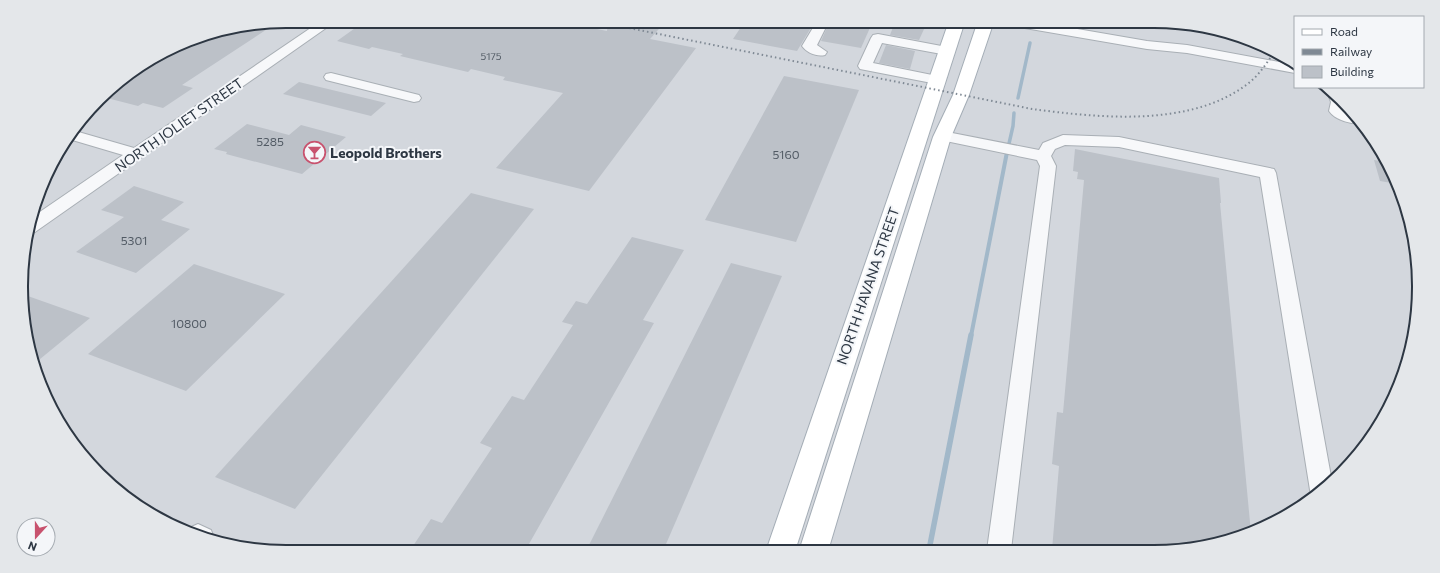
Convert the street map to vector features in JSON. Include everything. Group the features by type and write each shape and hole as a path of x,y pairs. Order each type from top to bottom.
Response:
{"main road":[{"name":"NORTH HAVANA STREET","path":"782,545 955,28"},
{"name":"NORTH HAVANA STREET","path":"815,545 942,136 961,95 984,28"}],"street":[{"name":"NORTH JOLIET STREET","path":"36,223 320,28"},
{"path":"819,28 809,46 820,52"},
{"path":"1048,28 1146,45 1187,49"},
{"path":"1103,28 1187,49 1291,68"},
{"path":"937,80 865,66 878,38 947,51"},
{"path":"331,77 414,98"},
{"path":"1338,106 1337,111 1342,115 1349,117"},
{"path":"76,136 136,154"},
{"path":"942,136 1043,156"},
{"path":"1043,156 1049,146 1062,140 1119,142 1268,174 1321,484"},
{"path":"1000,545 1048,166 1043,156"},
{"path":"40,209 51,213"}],"shaded area":[{"path":"286,28 1154,28 1187,30 1220,37 1237,42 1268,55 1294,70 1294,88 1319,88 1359,129 1377,157 1398,203 1410,253 1412,286 1410,320 1403,353 1392,385 1377,416 1359,444 1324,481 1311,492 1268,518 1237,531 1187,543 1154,545 286,545 253,543 220,536 203,531 172,518 129,492 92,457 81,444 55,401 42,370 37,353 30,320 28,286 30,253 42,203 63,157 81,129 116,92 129,81 172,55 203,42 253,30"}],"building":[{"path":"355,28 592,28 607,31 607,28 660,28 650,39 696,48 589,191 496,168 563,93 503,80 505,77 471,69 468,72 400,56 403,54 372,47 369,49 337,41"},
{"path":"740,28 811,28 797,51 733,39"},
{"path":"827,28 870,28 861,48 821,41"},
{"path":"893,28 925,28 919,40 890,35"},
{"path":"267,29 182,85 193,88 163,108 143,103 138,106 109,99 129,81 172,55 203,42 220,37 253,30"},
{"path":"886,45 915,51 910,69 879,63"},
{"path":"784,76 859,90 796,242 705,220"},
{"path":"299,82 386,103 371,116 283,94"},
{"path":"247,124 289,135 301,125 346,137 302,174 226,154 227,152 214,149"},
{"path":"1075,149 1219,178 1220,203 1250,526 1220,536 1187,543 1154,545 1052,545 1059,466 1052,464 1057,412 1063,413 1084,180 1077,179 1078,172 1073,171"},
{"path":"1374,160 1379,161 1390,183 1380,181"},
{"path":"134,186 184,202 161,220 190,229 136,273 76,252 124,217 101,210"},
{"path":"471,193 534,209 295,509 215,477"},
{"path":"632,237 684,250 643,320 654,323 528,545 414,545 431,519 442,523 492,448 480,443 512,396 524,400 573,325 562,322 576,301 587,304"},
{"path":"731,263 782,276 666,545 589,545"},
{"path":"194,264 285,294 186,391 88,354"},
{"path":"29,296 90,318 39,360 30,320"}],"waterway":[{"path":"1018,98 1030,43"},
{"path":"1008,148 1013,126 1014,113"},
{"path":"971,336 1008,147"},
{"path":"930,545 971,335"}],"railway":[{"path":"629,28 1032,109 1116,117 1174,113 1201,107 1227,97 1254,79 1271,57"}],"place":[{"name":"Leopold Brothers","path":"315,153"}]}
